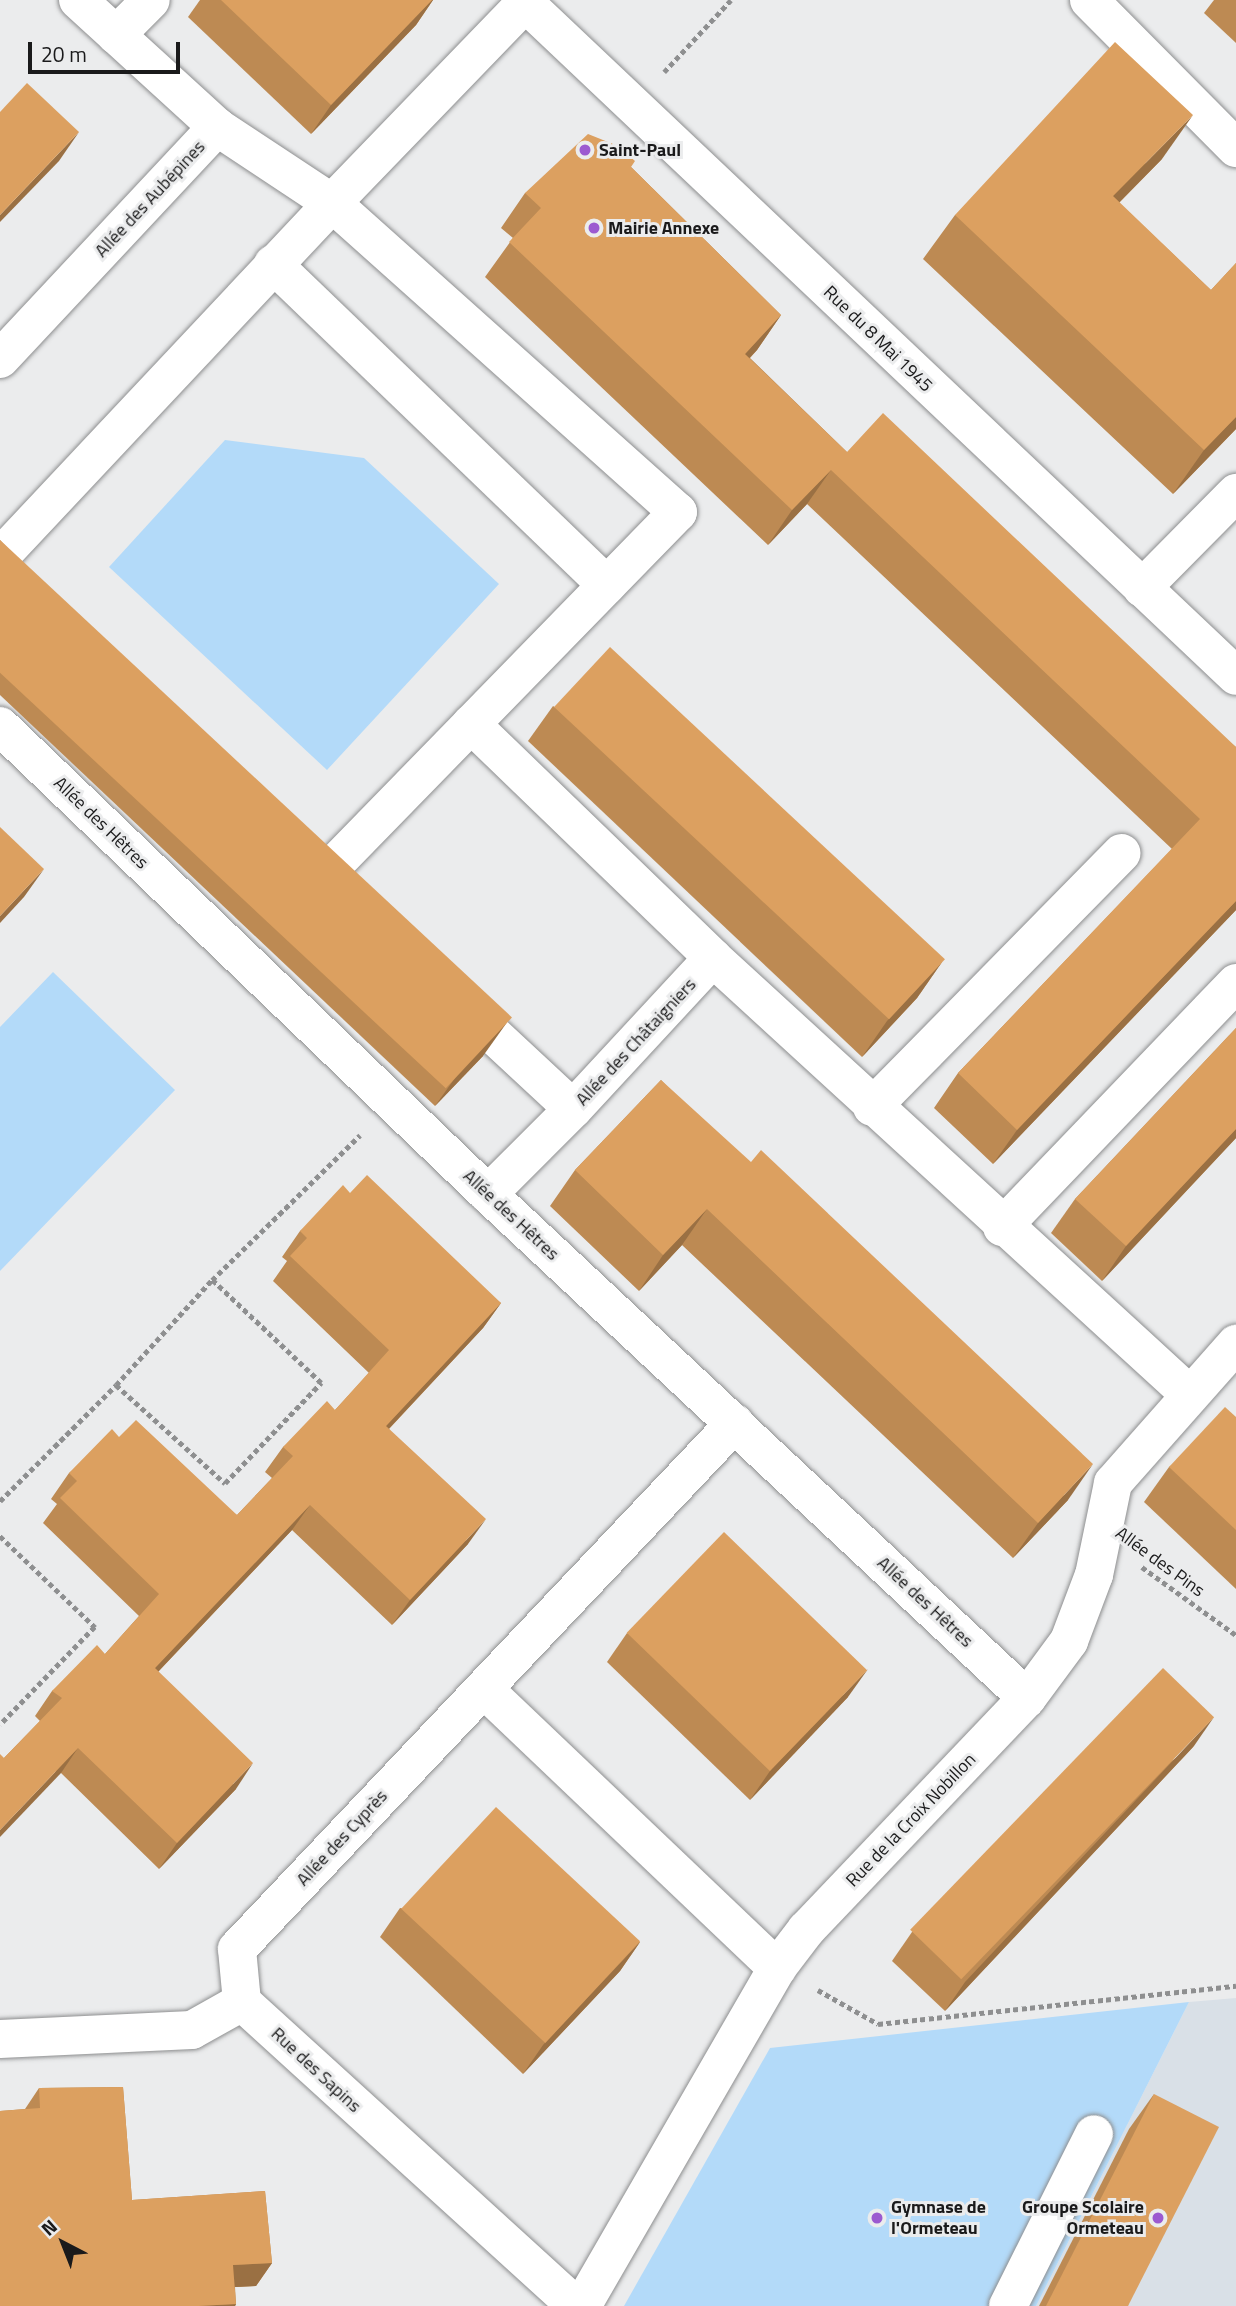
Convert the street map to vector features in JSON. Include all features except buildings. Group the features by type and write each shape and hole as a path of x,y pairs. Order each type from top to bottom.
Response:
{"street":[{"path":"78,0 218,127"},
{"path":"116,35 151,0"},
{"path":"7,566 273,264 524,1"},
{"name":"Rue du 8 Mai 1945","path":"524,1 1236,676"},
{"path":"1112,7 1236,148"},
{"name":"Allée des Aubépines","path":"0,359 218,127 332,203 678,512 607,585"},
{"path":"273,264 607,585 323,876"},
{"path":"1142,588 1236,493"},
{"path":"471,724 872,1107 1189,1394"},
{"name":"Allée des Hêtres","path":"0,726 488,1194 1027,1698"},
{"path":"294,848 353,904"},
{"path":"872,1107 1122,853"},
{"name":"Allée des Châtaigniers","path":"433,979 573,1109 713,958"},
{"path":"1002,1227 1236,983"},
{"path":"488,1194 573,1109"},
{"name":"Rue de la Croix Nobillon","path":"582,2306 777,1968 806,1930 1027,1698 1080,1619 1113,1483 1236,1344"},
{"name":"Allée des Cyprès","path":"242,2002 237,1949 735,1423"},
{"path":"484,1689 777,1968"},
{"path":"0,2039 192,2029 242,2002"},
{"name":"Rue des Sapins","path":"242,2002 576,2306"},
{"path":"1008,2306 1094,2134"}],"path":[{"path":"633,106 731,0"},
{"path":"0,1501 116,1385 212,1280 394,1103"},
{"path":"116,1385 225,1483 321,1384 212,1280"},
{"path":"0,1536 95,1628 0,1725"},
{"name":"Allée des Pins","path":"1101,1537 1236,1635"},
{"path":"777,1968 878,2024 1236,1986"}],"shaded area":[{"path":"225,440 364,458 499,584 327,770 109,567"},
{"path":"53,972 175,1090 0,1271 0,1027"},
{"name":"Groupe Scolaire Ormeteau","path":"1236,1998 1236,2306 1036,2306 1189,2002"},
{"name":"Gymnase de l'Ormeteau","path":"1189,2002 1036,2306 624,2306 770,2048"}],"place":[{"name":"Saint-Paul","path":"585,150"},
{"name":"Mairie Annexe","path":"594,228"},
{"name":"Gymnase de l'Ormeteau","path":"877,2218"},
{"name":"Groupe Scolaire Ormeteau","path":"1158,2218"}]}
